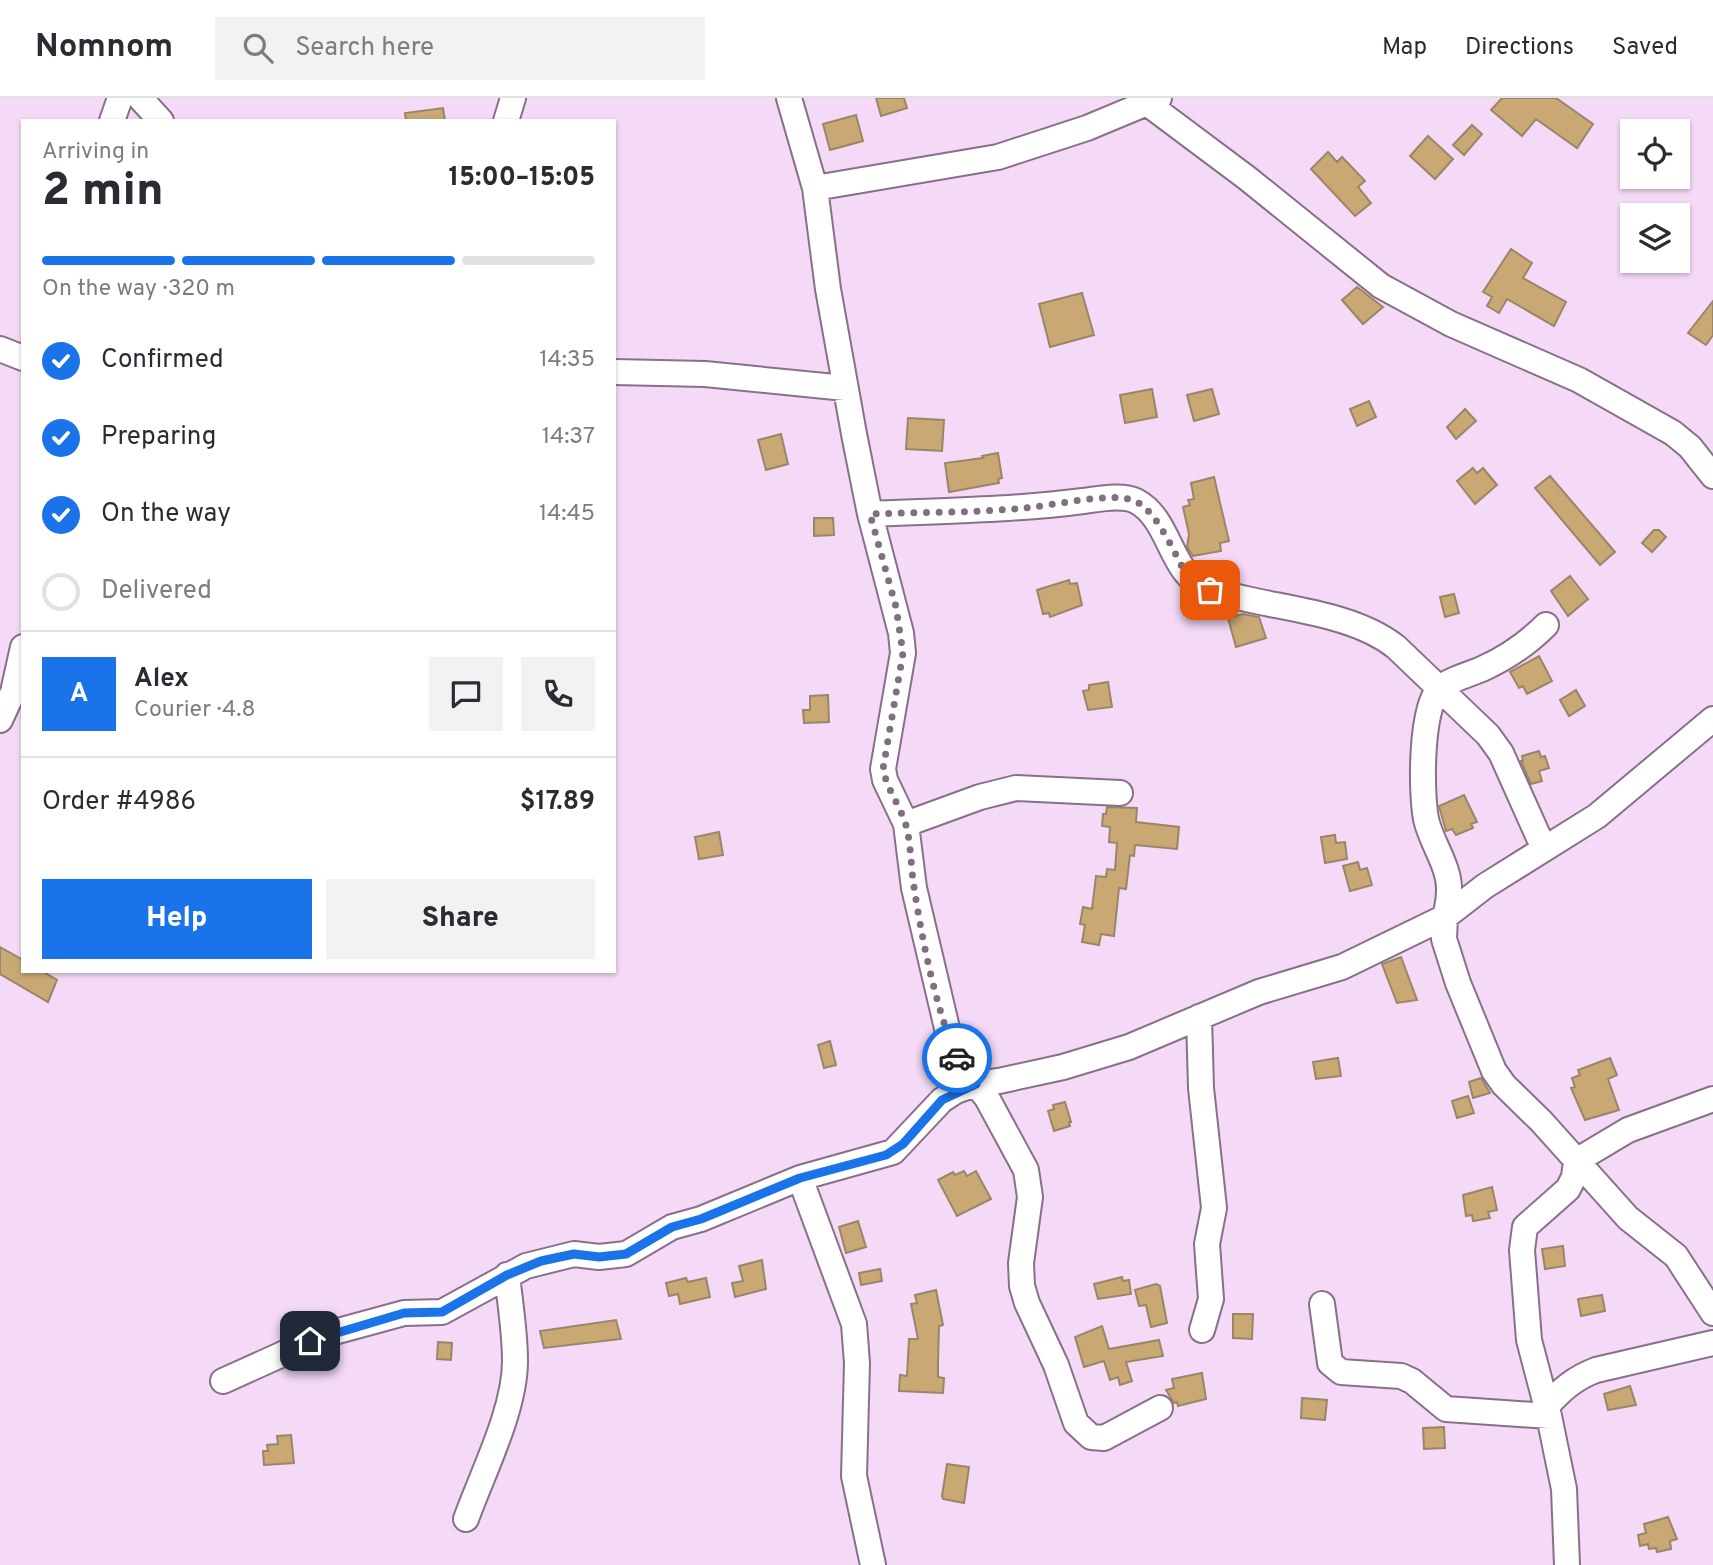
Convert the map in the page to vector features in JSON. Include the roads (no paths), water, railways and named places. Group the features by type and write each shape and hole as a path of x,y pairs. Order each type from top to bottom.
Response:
{"street":[{"path":"113,119 120,98"},
{"path":"140,98 158,119"},
{"path":"507,119 513,98"},
{"path":"789,98 815,188 845,388 870,514 901,633 903,653 883,769 885,780 906,824 914,888 950,1041 958,1060 987,1098 1026,1170 1030,1197 1021,1264 1022,1286 1035,1323 1053,1357 1076,1423 1091,1437 1104,1438 1160,1408"},
{"path":"815,188 998,157 1149,100 1381,286 1451,324 1579,380 1674,433 1690,447 1713,476"},
{"path":"0,349 21,357"},
{"path":"616,372 705,374 845,388"},
{"path":"870,514 1024,509 1101,499 1134,499 1144,506 1156,522 1180,564 1196,585 1326,617 1383,637 1440,688 1488,735 1502,753 1544,849"},
{"path":"1546,625 1517,649 1489,666 1440,688 1430,710 1425,732 1424,803 1430,832 1447,874 1450,890 1444,939 1458,983 1494,1071 1513,1096 1541,1121 1628,1218 1676,1256 1713,1313"},
{"path":"0,720 13,692 21,656"},
{"path":"223,1381 327,1334 404,1313 442,1312 526,1266 574,1254 599,1257 626,1254 672,1227 701,1219 800,1178 893,1152 942,1100 976,1084 999,1082 1063,1067 1129,1047 1259,992 1342,967 1445,917 1485,886 1597,816 1713,719"},
{"path":"906,824 980,797 1016,788 1120,793"},
{"path":"1447,874 1485,886"},
{"path":"1199,1017 1201,1088 1214,1208 1207,1244 1211,1300 1202,1330"},
{"path":"1567,1565 1565,1499 1548,1411 1529,1340 1522,1237 1525,1227 1571,1184 1576,1161 1628,1130 1713,1099"},
{"path":"800,1178 854,1324 857,1363 854,1476 873,1565"},
{"path":"467,1519 505,1419 511,1394 515,1362 507,1275"},
{"path":"1322,1304 1330,1363 1341,1372 1401,1376 1412,1381 1446,1409 1548,1411"},
{"path":"1548,1411 1564,1386 1578,1377 1596,1370 1713,1343"}]}
